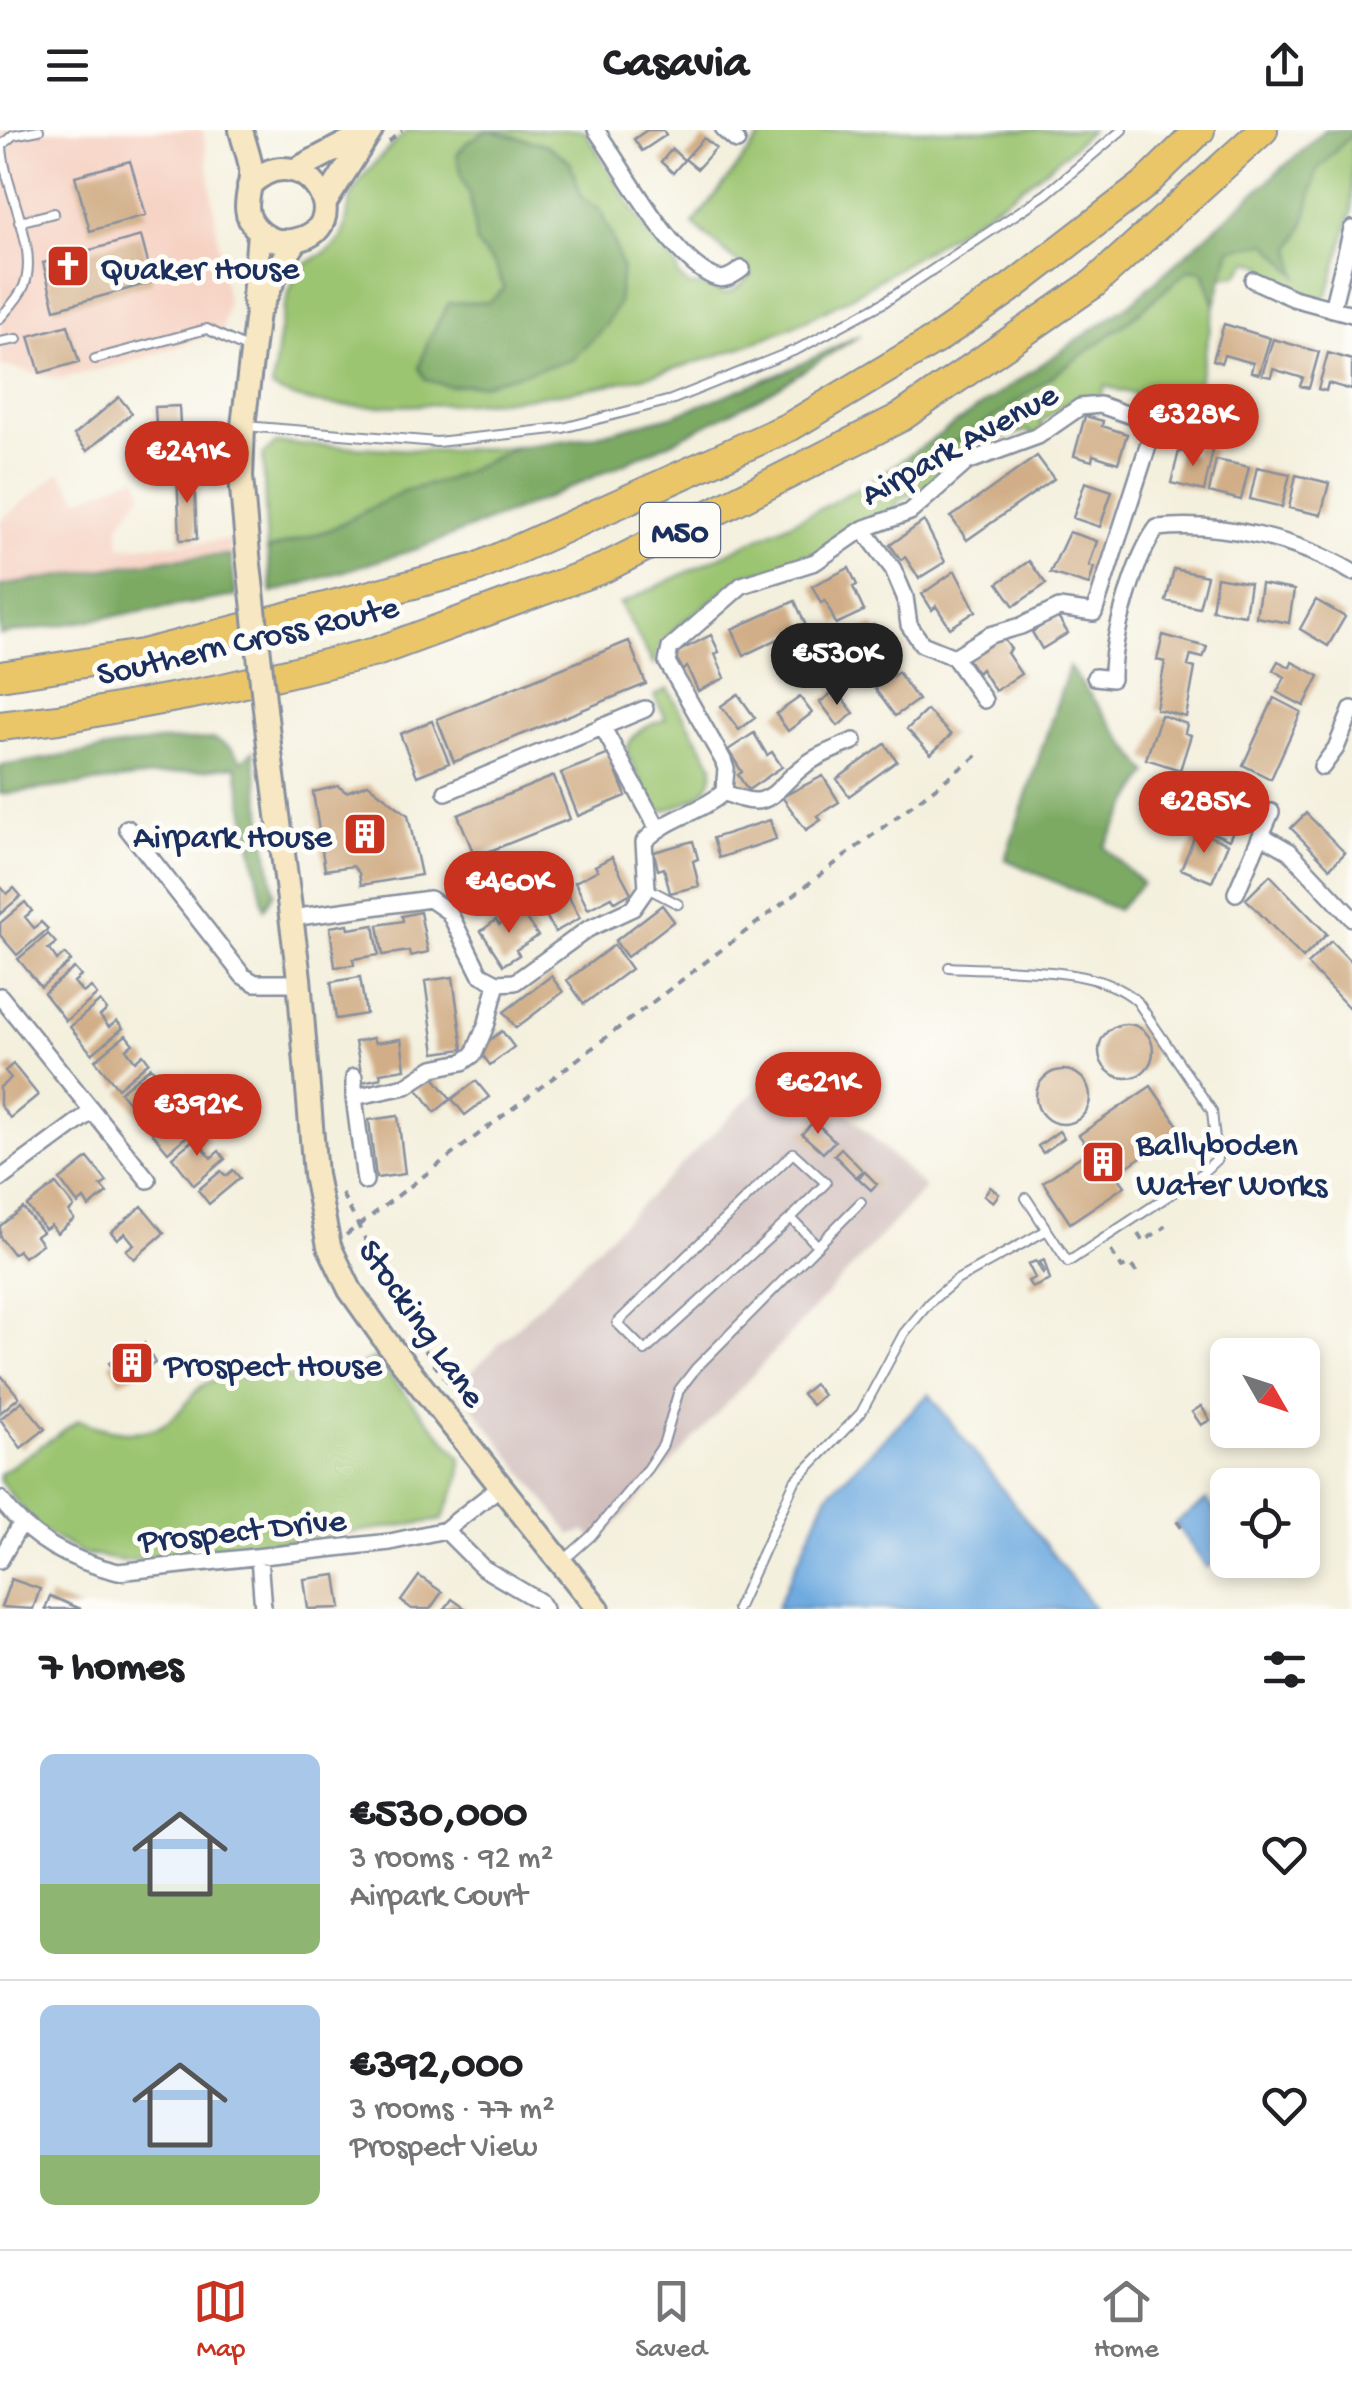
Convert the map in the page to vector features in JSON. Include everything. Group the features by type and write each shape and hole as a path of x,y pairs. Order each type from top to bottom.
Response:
{"highway":[{"name":"Southern Cross Route","path":"0,676 142,654 476,568 790,426 938,338 1009,290 1144,184 1200,130"},
{"name":"Southern Cross Route","path":"0,726 58,720 376,652 604,568 901,417 1092,284 1263,130"}],"main road":[{"name":"Stocking Lane","path":"245,130 296,164 322,187 326,201 318,226 296,241 257,312"},
{"name":"Stocking Lane","path":"245,130 252,172 247,210 259,232 254,298 257,312 243,426 242,477 299,984 315,1176 329,1246 350,1290 382,1336 598,1609"},
{"path":"249,186 259,172 273,164 296,164 370,131"},
{"path":"326,201 370,131"},
{"path":"259,232 282,242 296,241"}],"street":[{"path":"596,130 692,272 728,278 742,269"},
{"path":"724,130 738,140"},
{"path":"1332,309 1352,229"},
{"path":"1253,280 1352,314"},
{"name":"Airpark Avenue","path":"724,792 723,760 668,662 670,648 742,584 815,562 863,530 910,512 967,462 1038,436 1080,406 1100,406 1156,424 1094,613 1059,608 990,635 954,657"},
{"path":"1095,677 1112,678 1111,650 1142,556 1158,528 1180,526 1290,542 1330,558 1352,572"},
{"path":"863,530 893,569 905,598 909,625 922,644 954,657 984,700"},
{"path":"446,792 645,709"},
{"path":"1322,767 1336,748 1352,709"},
{"path":"602,726 657,827"},
{"path":"291,918 430,899 449,912 480,974 497,983 515,982 588,929 633,908 647,888 644,842 657,827 702,808 724,792 746,801 766,800 804,765 854,742"},
{"path":"1236,893 1271,812"},
{"path":"127,828 242,976 255,984 299,984"},
{"path":"1261,836 1288,851 1352,918"},
{"path":"354,1097 406,1086 433,1068 463,1062 474,1054 497,983"},
{"path":"0,996 148,1180"},
{"path":"354,1077 365,1181"},
{"path":"0,1180 91,1112"},
{"name":"Prospect Drive","path":"0,1499 20,1525 46,1544 84,1564 118,1572 390,1542 446,1530 500,1487"},
{"path":"0,1560 20,1525"},
{"path":"446,1530 483,1568 539,1601 544,1609"},
{"path":"259,1558 264,1609"}],"lane":[{"path":"0,318 24,287 28,269 27,250 2,165 1,144 13,135 39,130"},
{"path":"243,426 437,442 563,428 672,400 798,349 883,303 1046,194 1122,130"},
{"path":"19,222 54,213"},
{"path":"95,359 207,328 252,351"},
{"path":"0,342 17,339"},
{"path":"647,888 678,904"},
{"path":"950,967 1093,976 1125,990 1212,1112 1217,1159 1200,1176 1068,1262 1026,1198"},
{"path":"793,1154 826,1183 791,1218 646,1351 618,1323 793,1154"},
{"path":"561,1562 591,1536 647,1469 663,1445 679,1390 696,1368 861,1202"},
{"path":"791,1218 818,1246"},
{"path":"737,1609 795,1482 862,1414 904,1333 930,1302 954,1282 1047,1230"}],"path":[{"path":"329,1246 362,1225 978,756"},
{"path":"1146,1240 1166,1226"},
{"path":"1103,1239 1122,1268 1130,1264 1139,1276"},
{"path":"1177,1521 1182,1528"}],"shaded area":[{"path":"0,130 203,130 227,303 223,330 128,363 57,379 0,365"},
{"path":"60,472 79,499 138,476 143,492 119,525 120,547 230,540 230,555 168,559 0,586 0,521"},
{"path":"790,1057 925,1188 598,1543 585,1531 571,1535 457,1386"}],"green space":[{"path":"408,130 584,130 648,233 678,268 677,275 690,286 725,293 752,275 693,224 766,130 1091,130 1015,192 855,294 794,325 692,364 584,389 475,403 345,406 307,401 272,388 281,324 296,277 307,263 340,239 357,186"},
{"path":"489,130 547,145 570,162 582,198 600,210 613,239 622,268 618,304 606,325 572,360 483,384 449,386 426,380 419,368 428,340 449,303 489,302 504,289 496,267 476,244 470,195 457,155 467,142"},
{"path":"1325,130 1352,130 1352,134 1317,170 1304,226 1292,248 1298,276 1267,243 1230,249 1215,305 1203,271 1190,269 1126,323 1001,413 930,458 879,476 1131,303"},
{"path":"1352,134 1352,210 1328,294 1310,300 1265,278 1264,265 1249,261 1237,275 1222,277 1230,249"},
{"path":"1190,269 1203,271 1215,305 1190,423 1168,419 1171,404 1155,400 1152,409 1144,413 1147,398 1105,386 1100,399 1074,406 1069,401 1040,423 1044,428 1031,436 1029,430 995,440 996,446 977,450 971,446 943,471 946,475 935,486 931,482 896,503 898,509 813,560 745,575 674,629 659,647 654,665 620,604 826,506 879,476 930,458 1001,413 1126,323"},
{"path":"860,335 772,391 547,498 423,547 272,593 267,550 329,530 404,491 447,480 517,447 589,437 675,415 782,373"},
{"path":"276,443 434,451 517,447 447,480 404,491 329,530 267,550 263,455"},
{"path":"230,555 236,596 0,635 0,586 168,559"},
{"path":"1069,667 1148,773 1104,847 1142,883 1117,910 1005,859"},
{"path":"668,689 713,765 704,791 660,812 626,751 637,733 666,719 654,696"},
{"path":"215,739 231,748 242,761 253,751 274,893 264,909 236,766 0,794 0,766 157,741"},
{"path":"374,1358 461,1458 460,1477 442,1520 123,1561 84,1554 39,1529 0,1481 0,1474 79,1420 112,1430 148,1430 169,1421 200,1388 217,1379 325,1377 348,1372"}],"water":[{"path":"929,1394 1095,1609 776,1609 828,1494"},
{"path":"1207,1500 1210,1566 1207,1568 1175,1523"}],"building":[{"path":"647,130 663,130 666,135 642,151 634,139"},
{"path":"704,138 716,148 697,169 685,159"},
{"path":"672,149 684,160 673,173 661,162"},
{"path":"130,161 146,215 90,231 75,176"},
{"path":"141,236 153,282 55,309 43,263"},
{"path":"1224,324 1270,338 1259,374 1251,372 1253,363 1224,355 1221,363 1213,360"},
{"path":"68,325 79,362 40,373 29,336"},
{"path":"1273,339 1319,352 1309,388 1300,386 1303,378 1273,369 1271,377 1262,375"},
{"path":"1328,353 1352,360 1352,390 1328,383 1326,391 1318,389"},
{"path":"119,397 132,413 87,451 74,435"},
{"path":"179,406 181,442 157,443 155,407"},
{"path":"1085,416 1127,434 1118,463 1093,455 1092,461 1074,456"},
{"path":"1197,446 1213,450 1204,491 1171,483 1179,451 1195,455"},
{"path":"1037,456 1054,479 967,540 951,517"},
{"path":"1216,460 1249,467 1241,500 1209,492"},
{"path":"1257,467 1290,474 1282,507 1250,499"},
{"path":"194,472 197,539 180,540 177,473"},
{"path":"1296,475 1329,483 1321,515 1289,508"},
{"path":"1085,482 1112,491 1100,527 1073,518"},
{"path":"924,521 945,562 919,578 905,557 901,560 890,545"},
{"path":"1069,532 1097,541 1089,566 1094,567 1089,585 1050,573"},
{"path":"1029,561 1046,584 1014,606 998,583"},
{"path":"849,568 864,611 836,624 825,600 821,603 812,586"},
{"path":"1174,569 1207,576 1199,608 1166,601"},
{"path":"955,571 976,611 950,628 936,606 932,610 922,594"},
{"path":"1217,577 1250,583 1245,615 1212,610"},
{"path":"1261,584 1294,590 1289,623 1256,617"},
{"path":"1316,600 1345,617 1328,646 1300,629"},
{"path":"795,601 806,626 744,655 732,629"},
{"path":"1057,616 1068,633 1042,649 1032,632"},
{"path":"873,625 889,654 865,668 849,639"},
{"path":"1000,634 1021,674 995,691 981,669 977,673 966,657"},
{"path":"711,635 725,678 698,691 687,667 683,670 674,654"},
{"path":"1163,635 1207,647 1203,658 1191,655 1188,666 1195,668 1186,717 1156,709 1165,662 1157,660"},
{"path":"629,641 646,684 454,762 437,719"},
{"path":"1278,661 1290,667 1292,662 1319,676 1304,706 1277,692 1285,677 1273,670"},
{"path":"898,672 918,700 895,716 875,689"},
{"path":"836,690 854,713 838,726 820,702"},
{"path":"738,694 755,718 739,730 721,706"},
{"path":"800,697 812,713 788,731 776,714"},
{"path":"1274,698 1301,712 1271,779 1243,765"},
{"path":"927,710 951,735 931,754 907,729"},
{"path":"1161,715 1187,724 1185,733 1191,735 1180,770 1146,759"},
{"path":"432,721 449,763 417,776 400,734"},
{"path":"754,733 767,755 772,752 782,767 748,790 728,750"},
{"path":"885,744 897,761 849,796 837,779"},
{"path":"609,754 626,796 578,816 561,773"},
{"path":"554,776 570,819 475,857 458,815"},
{"path":"823,776 839,802 817,816 821,820 806,830 782,797"},
{"name":"Airpark House","path":"368,784 408,815 421,875 361,885 353,866 325,870 313,792 338,786 346,792"},
{"path":"1214,789 1245,802 1229,840 1199,827"},
{"path":"1306,813 1345,853 1330,868 1291,828"},
{"path":"770,820 776,839 719,858 713,838"},
{"path":"1197,831 1228,844 1212,882 1181,869"},
{"path":"693,841 699,886 670,893 664,868 658,870 654,852"},
{"path":"612,857 631,893 588,909 575,882"},
{"path":"1270,875 1327,934 1303,958 1246,899"},
{"path":"0,886 7,894 14,888 21,896 0,914"},
{"path":"566,892 580,918 555,932 541,906"},
{"path":"25,902 32,911 25,917 34,928 41,922 48,929 17,955 0,935 0,923"},
{"path":"662,905 674,921 627,957 615,941"},
{"path":"520,910 538,936 516,950 519,955 503,965 481,931 496,920 499,925"},
{"path":"420,912 428,952 383,955 378,925 403,921 402,916"},
{"path":"348,924 349,929 374,925 379,955 353,959 354,965 335,967 330,927"},
{"path":"48,934 56,943 48,949 57,960 65,954 71,961 41,987 18,959"},
{"path":"1331,941 1352,963 1352,1011 1307,964"},
{"path":"614,945 631,969 584,1004 567,980"},
{"path":"74,968 81,976 74,982 83,993 91,987 97,995 66,1021 44,993"},
{"path":"551,976 563,992 516,1028 504,1012"},
{"path":"360,977 366,1014 336,1019 331,982"},
{"path":"453,977 463,1049 435,1053 425,981"},
{"path":"100,1001 107,1010 100,1016 109,1027 117,1021 123,1028 92,1054 70,1027"},
{"path":"1126,1024 1145,1032 1153,1051 1145,1070 1126,1078 1107,1070 1099,1051 1107,1032"},
{"path":"502,1031 514,1047 490,1065 478,1049"},
{"path":"126,1035 133,1044 126,1049 135,1061 143,1054 149,1062 118,1088 95,1060"},
{"path":"373,1038 375,1043 401,1039 405,1069 380,1073 381,1078 363,1082 355,1042"},
{"path":"13,1064 38,1095 10,1118 0,1105 0,1087 11,1078 5,1071"},
{"path":"151,1067 158,1075 150,1081 160,1092 167,1086 174,1094 143,1119 120,1092"},
{"path":"1063,1070 1082,1078 1090,1097 1082,1116 1063,1124 1044,1116 1036,1097 1044,1078"},
{"path":"433,1076 451,1099 435,1112 417,1088"},
{"path":"476,1081 489,1097 465,1115 452,1099"},
{"name":"Ballyboden Water Works","path":"1151,1086 1181,1130 1116,1174 1125,1186 1070,1223 1043,1182 1090,1150 1079,1135"},
{"path":"176,1099 183,1108 176,1114 185,1125 193,1118 199,1126 168,1152 145,1124"},
{"path":"398,1116 405,1174 376,1178 369,1120"},
{"path":"814,1121 835,1141 823,1153 802,1134"},
{"path":"1059,1131 1064,1138 1043,1153 1038,1146"},
{"path":"203,1132 209,1140 202,1146 211,1158 219,1151 225,1159 194,1185 172,1157"},
{"path":"841,1148 863,1171 856,1177 834,1155"},
{"path":"88,1158 107,1182 101,1186 107,1193 89,1207 84,1199 78,1204 60,1180"},
{"path":"233,1170 240,1178 209,1204 198,1190 221,1171 226,1176"},
{"path":"865,1172 877,1184 871,1190 858,1178"},
{"path":"56,1184 74,1207 69,1212 74,1219 57,1233 51,1225 45,1229 27,1206"},
{"path":"990,1187 999,1194 993,1202 984,1195"},
{"path":"142,1206 164,1233 134,1259 126,1250 134,1244 125,1233 117,1239 111,1232"},
{"path":"23,1208 42,1232 36,1236 42,1244 24,1257 18,1250 13,1254 0,1237 0,1226"},
{"path":"1044,1260 1050,1280 1032,1288 1028,1281 1035,1278 1028,1264 1036,1261 1043,1274 1040,1262"},
{"name":"Prospect House","path":"144,1343 155,1363 120,1383 109,1363"},
{"path":"0,1374 19,1397 0,1413"},
{"path":"814,1384 823,1395 812,1405 802,1394"},
{"path":"22,1401 45,1429 21,1448 0,1419"},
{"path":"1201,1406 1210,1420 1201,1425 1192,1412"},
{"path":"336,1575 341,1608 308,1609 304,1579"},
{"path":"419,1576 442,1592 430,1609 412,1609 401,1601"},
{"path":"11,1579 40,1589 33,1609 1,1607"},
{"path":"50,1596 81,1609 45,1609"},
{"path":"452,1599 466,1609 445,1609"}],"place":[{"name":"Quaker House","path":"68,266"},
{"name":"Airpark House","path":"365,834"},
{"name":"Ballyboden Water Works","path":"1103,1162"},
{"name":"Prospect House","path":"132,1363"}]}
